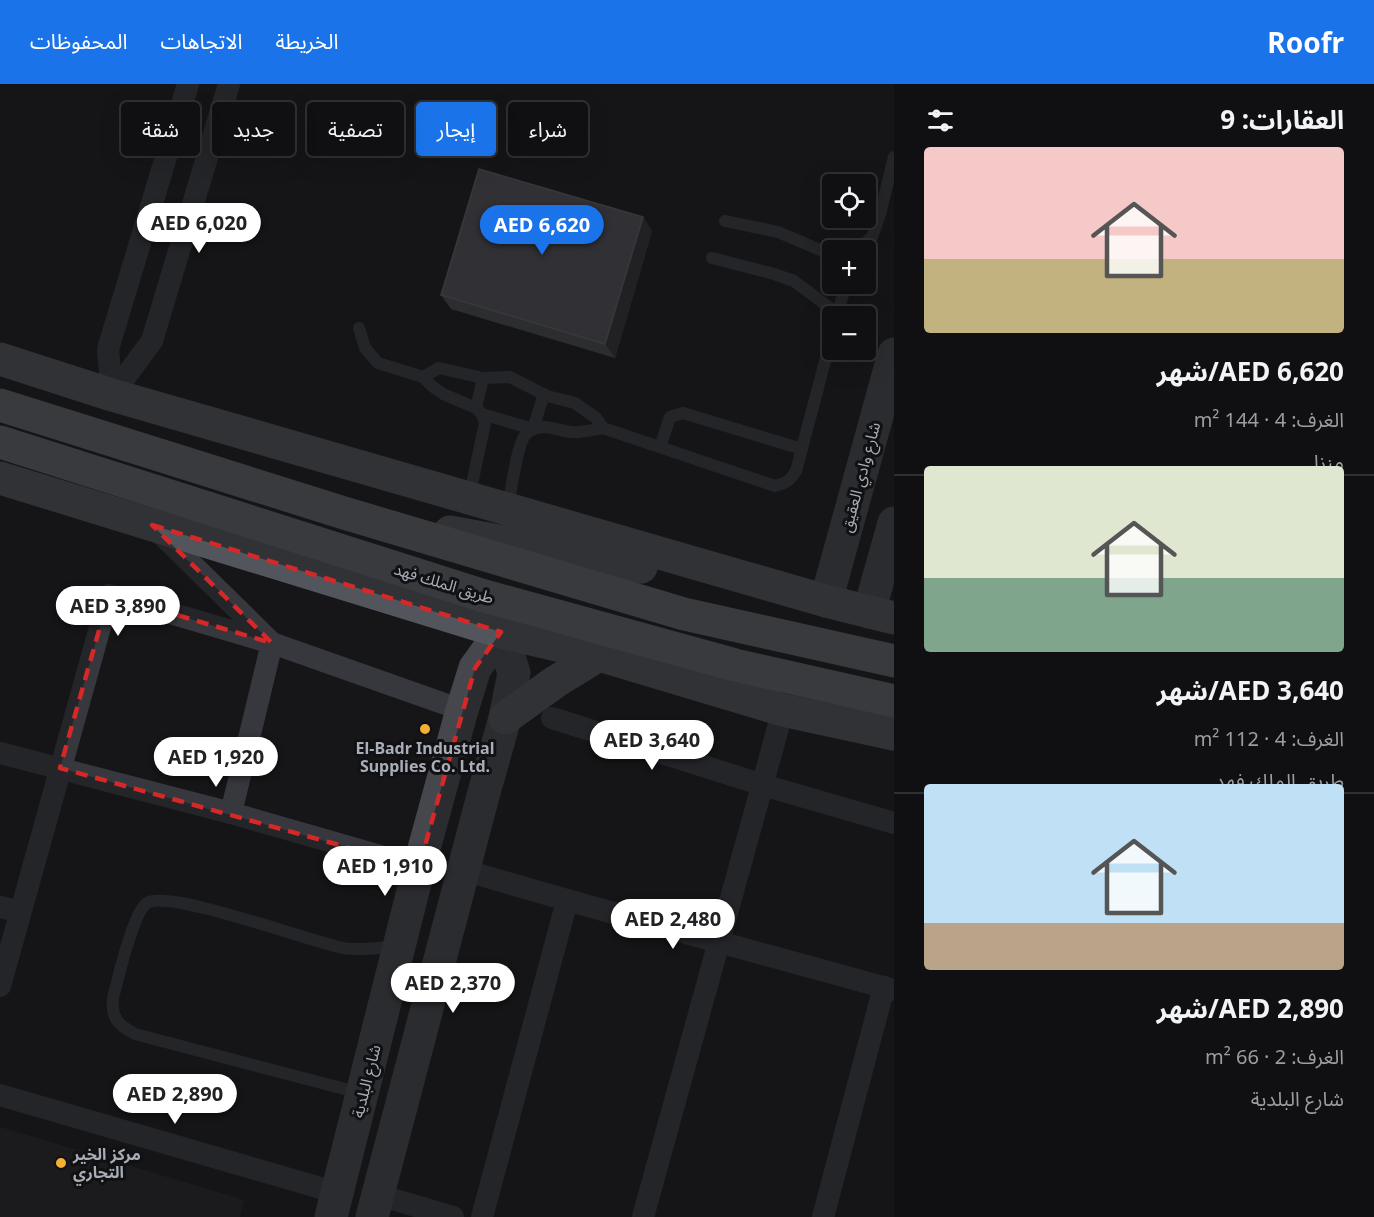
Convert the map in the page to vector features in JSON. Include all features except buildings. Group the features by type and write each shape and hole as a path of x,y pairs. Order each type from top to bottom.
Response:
{"highway":[{"path":"0,405 344,513 684,614 894,661"},
{"name":"طريق الملك فهد","path":"0,442 481,595 735,665 894,701"}],"main road":[{"path":"0,359 112,395 469,499 882,615"},
{"path":"0,478 501,632 599,655 783,710 894,734"},
{"path":"344,513 826,601"},
{"path":"505,718 555,682 599,655"}],"street":[{"path":"112,395 108,349 188,84"},
{"path":"112,395 152,341 229,84"},
{"name":"شارع وادي العقيق","path":"826,601 894,354"},
{"path":"882,615 894,523"},
{"path":"152,525 272,643"},
{"path":"0,986 10,910 60,768 109,595 272,643 462,710"},
{"path":"453,1217 376,1206 505,718 514,673 501,632"},
{"name":"شارع البلدية","path":"334,1205 419,867 462,710 475,668 501,632"},
{"path":"231,813 272,643"},
{"path":"643,1217 783,710"},
{"path":"552,718 763,785 894,823"},
{"path":"0,753 231,813 419,867"},
{"path":"464,870 567,901 889,989 823,1217"},
{"path":"482,1217 567,901"},
{"path":"0,1095 334,1205"}],"lane":[{"path":"869,240 880,214 894,157"},
{"path":"725,221 778,232 822,251"},
{"path":"712,258 794,281 826,306"},
{"path":"359,328 365,348 378,363 423,377 443,394 479,411 533,429"},
{"path":"507,509 520,447 525,434 533,429 545,427 584,433 603,428 775,486 791,480 796,471 825,360"},
{"path":"423,377 439,368 483,378 510,377 544,394 575,403 596,418 603,428"},
{"path":"469,499 485,423 479,411 483,378"},
{"path":"533,429 544,394"},
{"path":"660,447 670,417 683,413 802,449"},
{"path":"362,1094 135,1034 123,1028 116,1019 112,1009 113,998 135,922 148,902 169,900 245,919 345,949 399,947"}],"highlighted area":[{"path":"152,525 501,632 475,668 419,867 60,768 109,595 272,643"}],"shaded area":[{"name":"مركز الخير التجاري","path":"0,1127 244,1200 240,1217 0,1217"}],"place":[{"name":"El-Badr Industrial Supplies Co. Ltd.","path":"425,729"},
{"name":"مركز الخير التجاري","path":"61,1163"}]}
